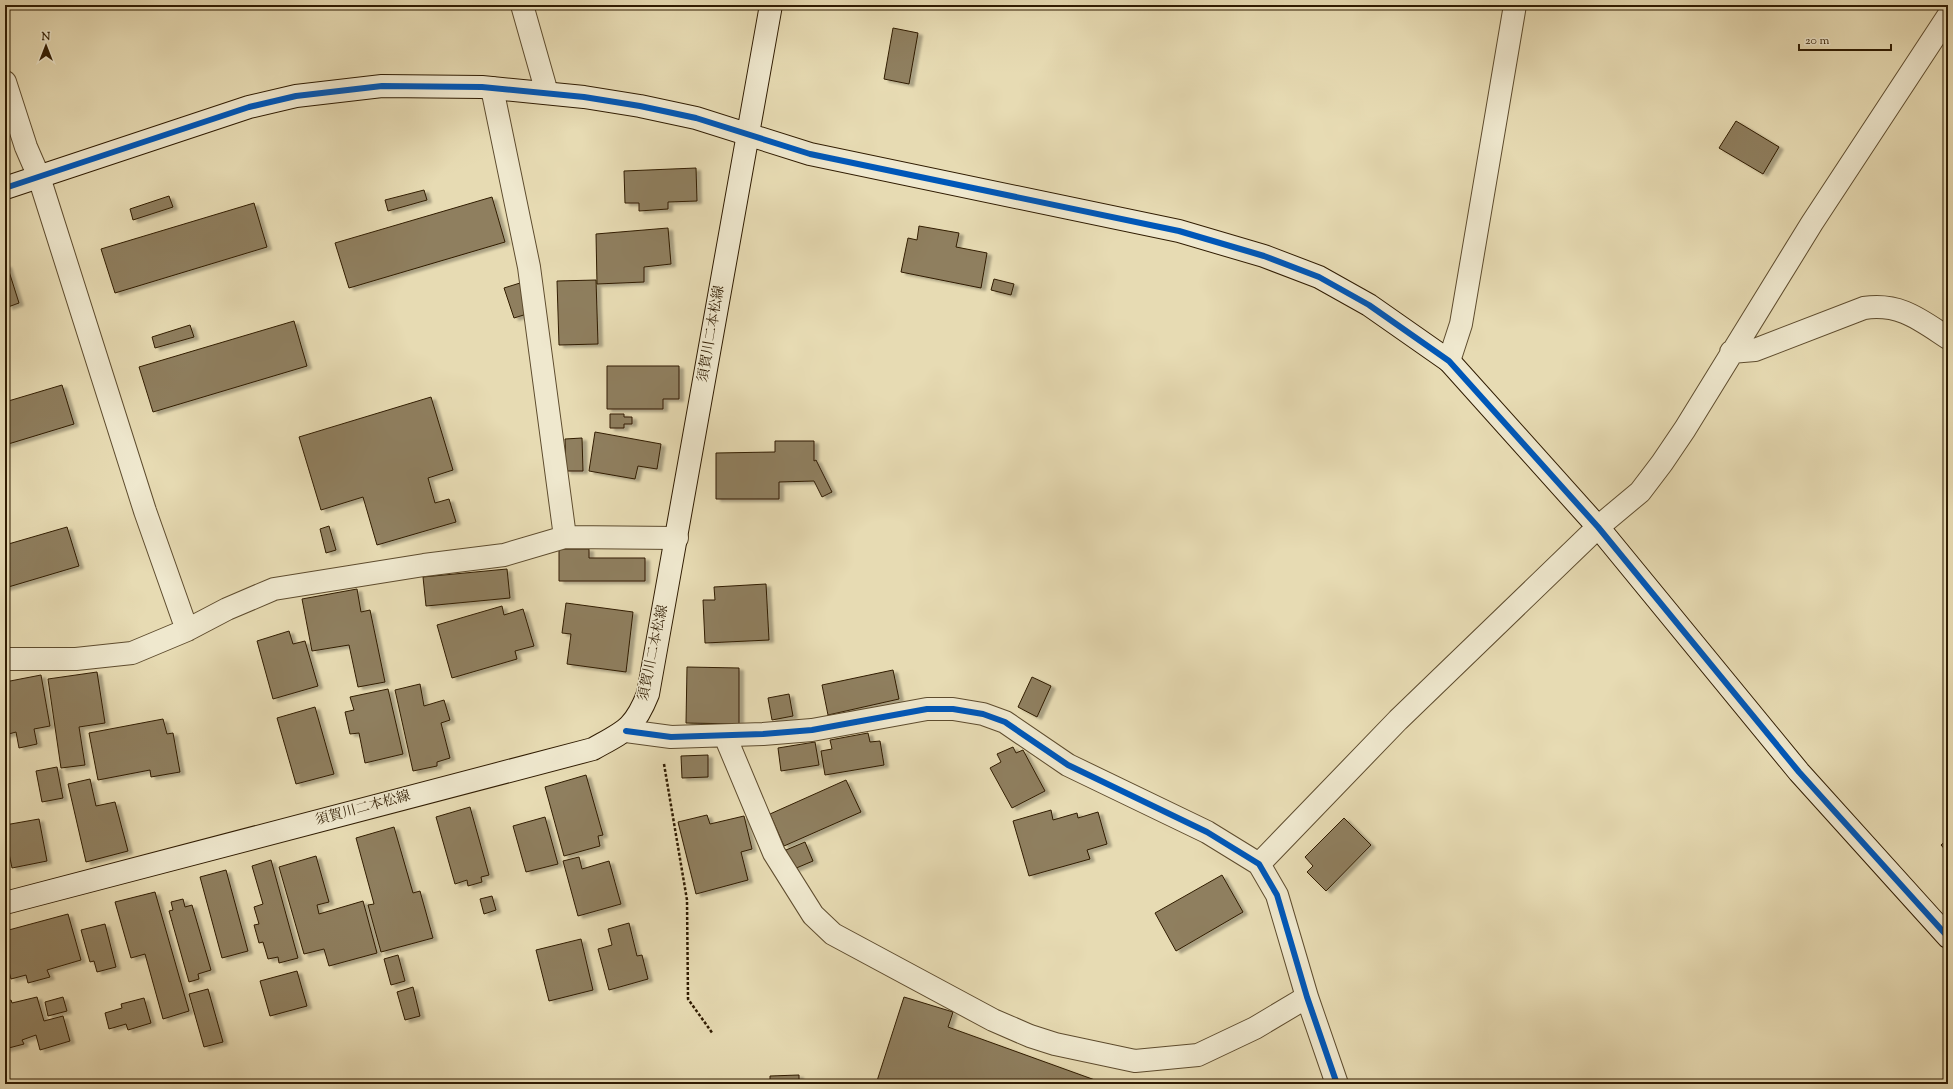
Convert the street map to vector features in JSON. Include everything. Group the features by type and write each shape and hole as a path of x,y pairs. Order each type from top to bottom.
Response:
{"street":[{"path":"522,5 547,93"},
{"name":"須賀川二本松線","path":"5,903 593,749 626,731 640,714 648,694 677,538 746,135 771,5"},
{"path":"1449,361 1461,324 1516,5"},
{"path":"1259,864 1398,720 1598,527 1640,492 1662,463 1812,223 1948,16"},
{"path":"5,82 26,147 39,177 143,503 187,630"},
{"path":"5,188 249,106 296,96 382,86 492,88 547,93 640,106 696,118 810,154 1179,232 1264,256 1319,277 1369,306 1449,361 1598,527 1799,772 1948,937"},
{"path":"492,88 529,267 565,536"},
{"path":"1731,352 1755,350 1864,308 1879,306 1899,309 1926,323 1948,338"},
{"path":"5,659 76,660 132,653 187,630 227,609 274,589 424,565 504,555 565,536 677,538"},
{"path":"626,731 659,736 725,736 812,730 927,710 953,709 983,714 1005,722 1068,765 1207,832 1259,864 1276,895 1307,997 1337,1084"},
{"path":"725,736 774,853 813,915 833,934 993,1020 1030,1036 1055,1044 1135,1061 1198,1055 1255,1028 1307,997"}],"path":[{"path":"659,736 688,900 688,999 713,1034"}],"building":[{"path":"893,28 918,33 909,84 884,79"},
{"path":"1736,121 1779,147 1763,174 1719,148"},
{"path":"696,168 697,201 668,202 668,209 639,211 639,203 625,203 624,171"},
{"path":"424,190 427,200 388,211 385,200"},
{"path":"169,196 173,207 133,220 130,209"},
{"path":"492,197 505,242 349,288 335,243"},
{"path":"254,203 267,247 115,293 101,249"},
{"path":"919,226 959,233 956,247 987,253 981,288 901,272 908,238 917,240"},
{"path":"668,228 671,264 644,267 644,282 597,284 596,234"},
{"path":"5,265 7,265 19,303 8,307 5,298"},
{"path":"994,279 1014,284 1011,295 991,290"},
{"path":"596,280 598,344 559,345 557,281"},
{"path":"520,283 530,313 514,318 504,288"},
{"path":"294,321 307,366 153,412 139,367"},
{"path":"190,325 194,337 155,348 152,337"},
{"path":"607,366 679,366 679,399 663,399 663,409 607,409"},
{"path":"62,385 74,424 5,445 5,402"},
{"path":"431,397 453,470 428,478 435,503 449,499 456,522 377,545 363,497 321,510 299,437"},
{"path":"610,414 624,414 624,417 632,417 632,424 624,424 624,428 610,428"},
{"path":"595,432 661,444 657,469 638,466 635,479 589,471"},
{"path":"582,438 583,471 566,471 565,439"},
{"path":"775,441 814,441 814,461 816,460 832,492 822,497 814,481 779,482 779,499 716,499 716,453 775,452"},
{"path":"329,526 336,550 326,553 320,529"},
{"path":"67,527 79,566 5,588 5,545"},
{"path":"559,549 589,549 589,558 645,558 645,581 559,581"},
{"path":"507,569 510,598 426,606 423,577"},
{"path":"766,584 769,640 705,643 703,600 715,600 714,587"},
{"path":"357,589 361,612 370,610 385,682 358,687 349,645 312,651 302,599"},
{"path":"566,603 633,612 626,672 567,664 571,634 562,633"},
{"path":"502,606 504,615 523,609 534,646 515,651 517,659 452,678 437,625"},
{"path":"289,631 293,644 305,641 318,686 273,699 257,641"},
{"path":"687,667 739,668 739,724 686,723"},
{"path":"893,670 899,699 828,715 822,685"},
{"path":"97,672 105,723 79,727 85,765 61,768 48,679"},
{"path":"41,675 50,726 34,729 37,744 19,748 16,732 5,735 5,682"},
{"path":"1032,677 1051,686 1037,717 1018,707"},
{"path":"420,684 424,706 444,700 450,720 441,723 450,758 437,762 437,766 413,771 395,690"},
{"path":"388,689 403,754 365,763 359,733 350,734 345,712 354,710 350,697"},
{"path":"789,694 793,716 772,720 768,698"},
{"path":"315,707 334,774 296,784 277,718"},
{"path":"163,719 167,734 173,733 180,772 151,777 150,770 98,780 89,733"},
{"path":"868,733 870,742 880,741 884,765 825,775 821,751 832,749 830,740"},
{"path":"815,742 819,765 781,771 778,748"},
{"path":"1013,747 1016,753 1023,750 1045,791 1012,808 990,768 1001,762 997,754"},
{"path":"708,755 708,777 682,778 681,756"},
{"path":"57,767 63,798 42,802 36,771"},
{"path":"586,775 603,835 598,836 600,846 564,856 545,787"},
{"path":"90,779 96,806 115,802 128,851 86,862 68,784"},
{"path":"846,780 861,812 784,846 770,814"},
{"path":"470,807 489,875 481,877 482,882 468,886 467,880 455,884 436,817"},
{"path":"1051,810 1053,820 1077,813 1078,818 1098,812 1107,844 1087,850 1090,859 1029,876 1013,821"},
{"path":"707,815 710,824 744,816 752,849 741,852 748,880 696,894 678,822"},
{"path":"545,817 558,864 526,872 513,826"},
{"path":"1344,818 1371,845 1326,891 1307,872 1313,866 1305,857"},
{"path":"39,819 47,861 12,868 5,834 5,825"},
{"path":"394,827 413,893 420,891 433,938 381,952 368,905 374,904 356,838"},
{"path":"1948,839 1948,853 1941,845"},
{"path":"805,842 813,861 794,869 786,850"},
{"path":"316,856 329,902 317,905 319,914 363,901 377,953 329,966 324,949 304,954 279,867"},
{"path":"579,857 582,869 609,861 621,904 578,916 563,861"},
{"path":"271,860 298,958 279,963 278,957 268,959 263,942 259,943 254,925 259,924 254,907 263,904 252,866"},
{"path":"226,870 248,951 222,958 200,877"},
{"path":"1222,875 1243,912 1176,951 1155,913"},
{"path":"155,892 189,1011 163,1019 145,954 131,958 115,902"},
{"path":"492,896 496,910 484,914 480,899"},
{"path":"183,899 185,907 192,905 211,970 198,974 199,979 189,982 169,911 173,910 171,902"},
{"path":"68,914 81,960 47,970 50,977 28,983 26,975 11,979 5,956 5,931"},
{"path":"629,923 637,956 642,955 648,979 609,990 598,949 612,945 608,929"},
{"path":"105,924 116,967 97,972 94,961 90,962 81,930"},
{"path":"581,939 593,990 549,1001 536,950"},
{"path":"398,955 405,981 391,985 384,959"},
{"path":"297,971 307,1006 270,1016 260,981"},
{"path":"413,987 420,1016 405,1020 397,992"},
{"path":"208,989 223,1042 204,1047 189,994"},
{"path":"37,997 44,1021 63,1016 70,1041 40,1050 36,1035 22,1040 24,1044 5,1049 5,1002 11,1000 12,1003"},
{"path":"63,997 67,1011 48,1016 45,1002"},
{"path":"904,997 953,1012 948,1027 1106,1084 876,1084"},
{"path":"144,998 151,1023 128,1030 126,1024 109,1029 105,1013 122,1008 121,1004"},
{"path":"799,1075 799,1084 770,1084 770,1076"}],"cycle path":[{"path":"5,188 249,107 296,96 382,86 482,87 584,97 640,106 696,118 810,154 1179,231 1264,256 1319,277 1369,305 1449,361 1598,527 1799,772 1948,937"},
{"path":"626,731 671,737 763,734 812,730 927,709 953,709 983,714 1005,722 1068,765 1207,832 1259,864 1277,895 1307,997 1337,1084"}]}
